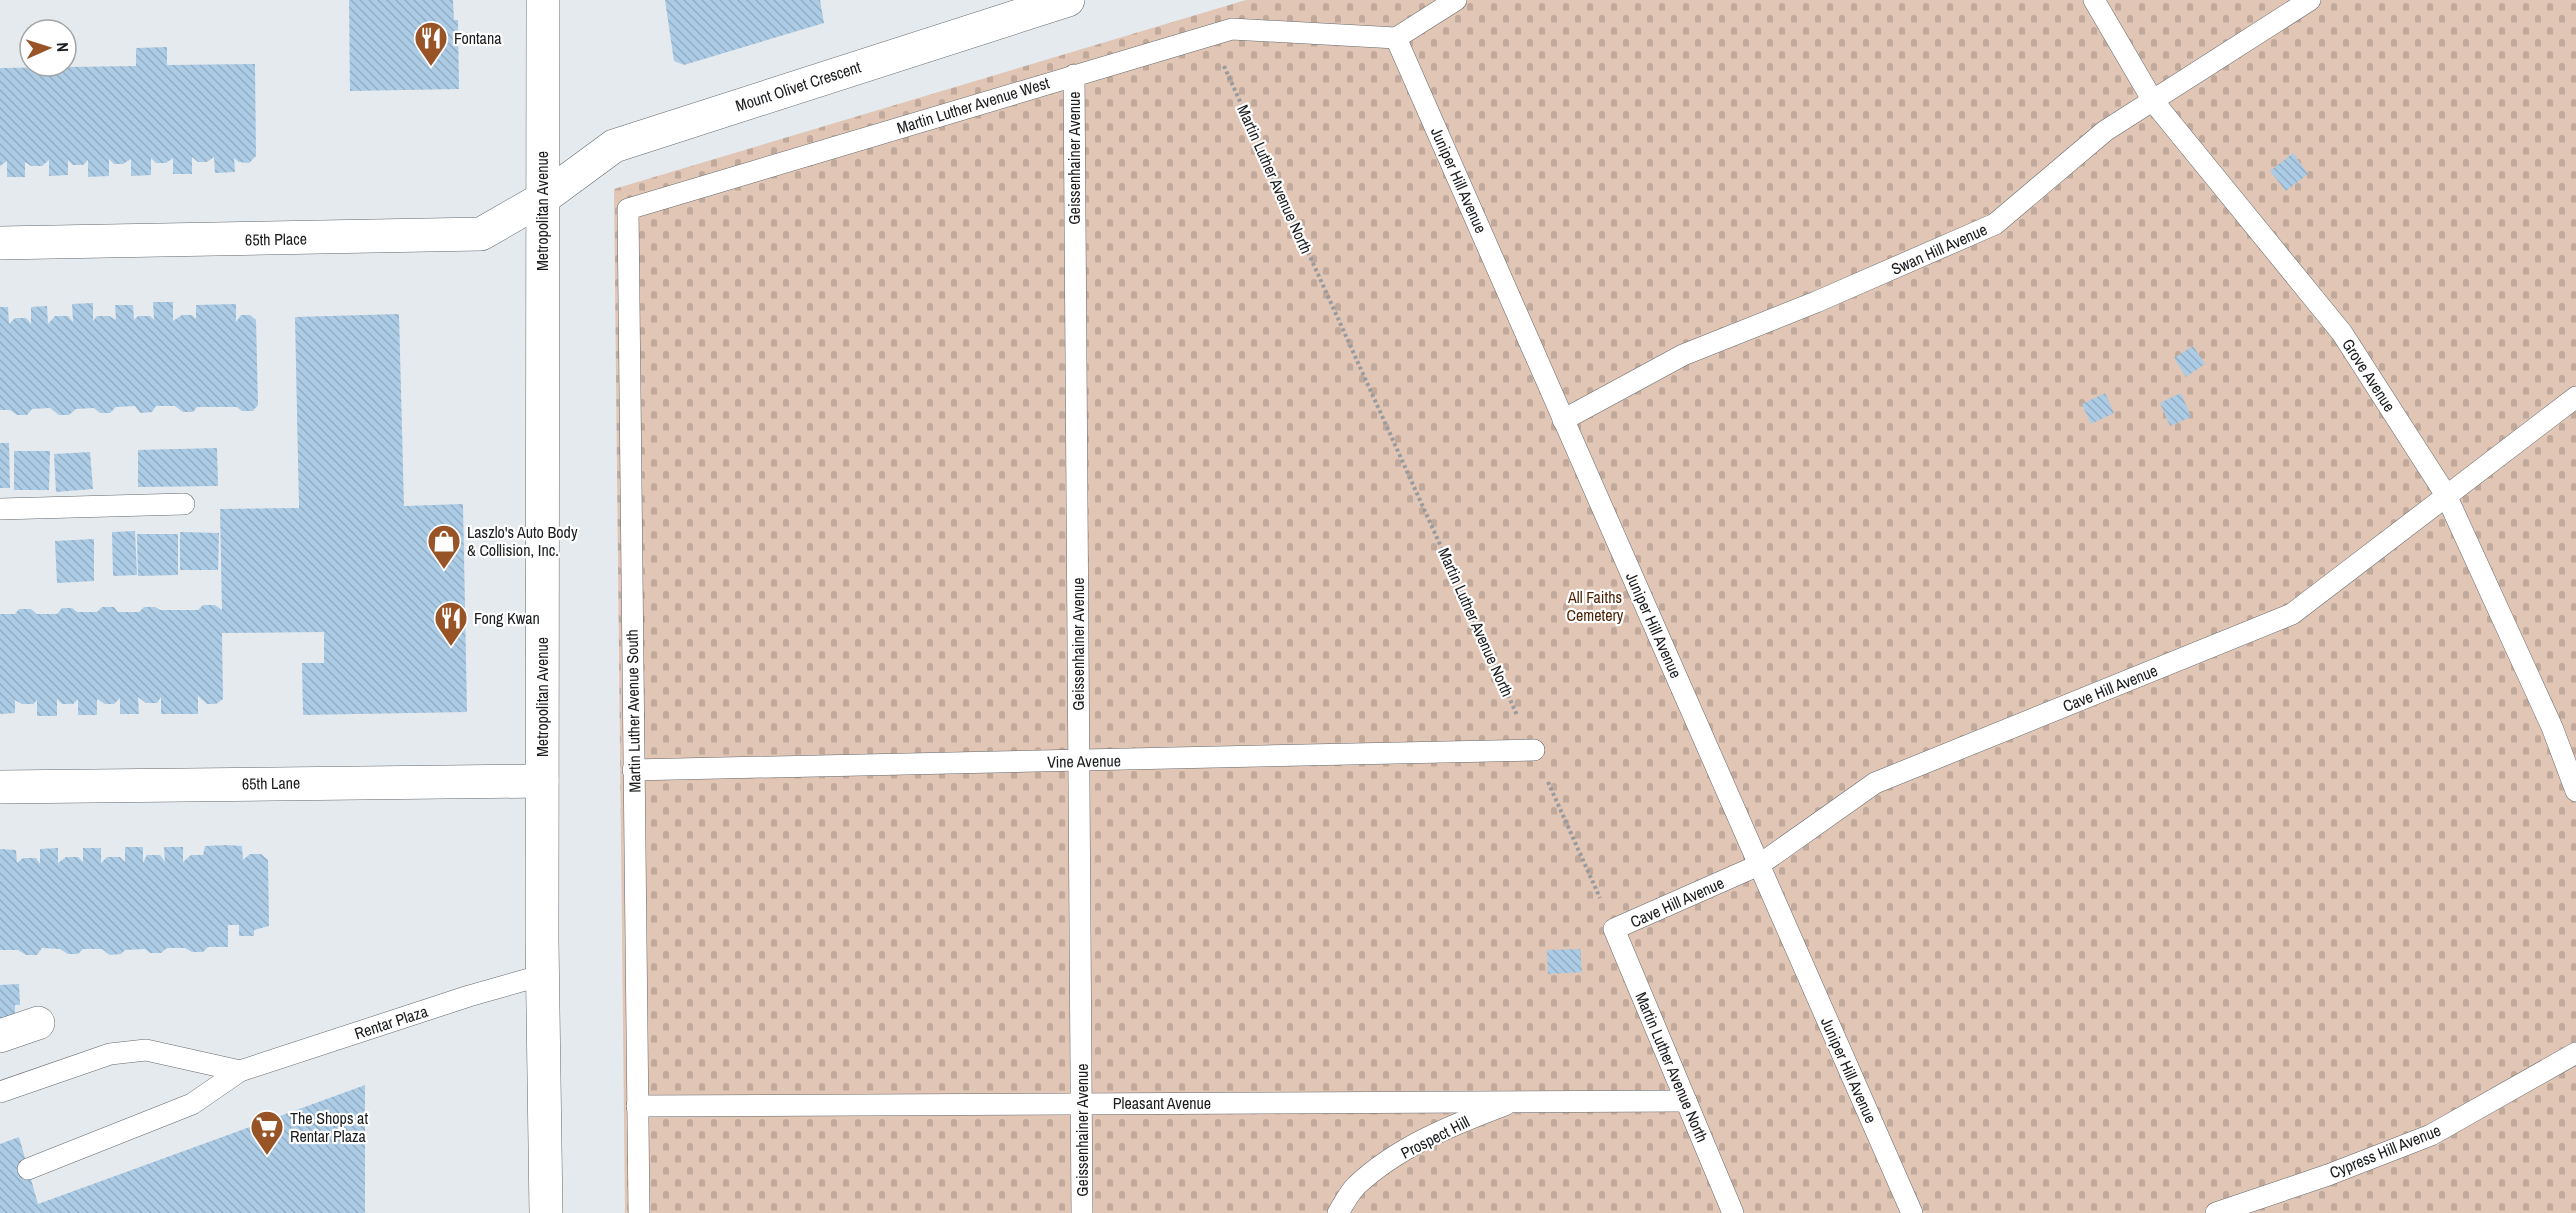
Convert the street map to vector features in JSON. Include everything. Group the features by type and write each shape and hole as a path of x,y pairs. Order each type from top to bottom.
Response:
{"street":[{"name":"Metropolitan Avenue","path":"543,0 542,781 546,1213"},
{"name":"Mount Olivet Crescent","path":"542,199 614,146 1068,0"},
{"name":"65th Place","path":"0,243 481,234 542,199"},
{"name":"65th Lane","path":"0,787 542,781"},
{"path":"0,1036 38,1023"}],"lane":[{"path":"1396,38 1456,0"},
{"name":"Grove Avenue","path":"2094,0 2153,101 2342,333 2446,495 2552,727 2576,791"},
{"name":"Swan Hill Avenue","path":"1563,420 1683,355 1816,302 1995,224 2105,131 2310,0"},
{"name":"Martin Luther Avenue West","path":"627,209 1232,28 1396,38"},
{"name":"Juniper Hill Avenue","path":"1396,38 1912,1213"},
{"name":"Geissenhainer Avenue","path":"1074,75 1082,1213"},
{"name":"Martin Luther Avenue South","path":"627,209 639,1213"},
{"name":"Cave Hill Avenue","path":"1614,929 1760,866 1875,783 2292,614 2576,397"},
{"path":"0,509 184,504"},
{"name":"Vine Avenue","path":"633,770 1079,762 1534,750"},
{"name":"Martin Luther Avenue North","path":"1614,929 1733,1213"},
{"name":"Rentar Plaza","path":"28,1169 192,1104 240,1071 469,996 543,975"},
{"path":"0,1092 110,1054 146,1050 240,1071"},
{"name":"Cypress Hill Avenue","path":"2216,1213 2328,1175 2431,1135 2576,1053"},
{"name":"Pleasant Avenue","path":"637,1107 1516,1100 1686,1101"},
{"name":"Prospect Hill","path":"1338,1213 1355,1187 1407,1148 1462,1121 1516,1100"}],"path":[{"name":"Martin Luther Avenue North","path":"1210,35 1614,929"}],"green space":[{"name":"All Faiths Cemetery","path":"1246,0 2576,0 2576,1213 625,1213 614,189"}],"building":[{"path":"349,0 453,0 454,20 458,20 459,89 350,91"},
{"path":"665,0 820,0 824,23 684,65 674,61"},
{"path":"167,47 167,65 255,64 256,156 249,163 239,162 234,158 235,172 215,173 214,157 207,162 198,162 192,157 192,174 173,174 173,158 166,163 156,163 151,158 151,175 131,176 131,159 123,164 114,164 109,159 109,176 88,177 88,160 83,165 73,165 68,160 68,175 49,176 49,160 42,166 31,166 25,162 25,177 7,177 7,161 0,166 0,68 18,68 18,78 78,78 78,67 136,66 136,48"},
{"path":"2293,153 2308,174 2286,191 2270,171"},
{"path":"153,302 173,302 173,321 182,315 192,315 196,319 196,305 236,304 236,322 241,315 250,315 256,320 258,405 253,411 242,411 237,407 197,407 193,412 183,412 175,406 156,406 152,412 140,413 135,406 116,407 110,413 100,413 94,408 76,409 69,415 59,415 50,408 32,409 27,415 17,415 10,410 0,410 0,307 8,307 9,324 15,318 26,318 31,324 31,307 47,306 48,324 55,316 68,316 73,322 72,304 93,303 93,321 97,316 109,316 116,320 115,305 133,305 134,320 138,316 150,316 154,320"},
{"path":"399,314 404,506 463,504 467,712 303,715 302,663 324,663 324,632 222,633 223,699 216,704 207,704 198,696 198,714 161,714 161,697 157,703 146,703 138,697 139,714 120,714 120,698 114,704 105,704 97,699 97,715 78,715 78,699 73,704 62,704 57,699 57,716 37,716 37,700 33,704 22,704 15,700 15,713 0,714 0,614 15,614 19,609 31,609 37,614 57,614 62,608 72,608 77,612 97,612 102,607 114,607 118,612 139,612 144,607 155,607 160,610 198,610 203,605 215,605 222,610 220,509 299,508 295,317"},
{"path":"2193,346 2205,364 2186,377 2174,358"},
{"path":"2105,393 2114,413 2091,424 2082,404"},
{"path":"2181,393 2191,417 2170,426 2160,403"},
{"path":"0,443 9,443 10,488 0,488"},
{"path":"217,448 218,486 138,487 138,450"},
{"path":"14,451 50,451 49,490 14,490"},
{"path":"90,452 93,489 56,492 54,454"},
{"path":"135,531 137,575 113,576 112,532"},
{"path":"180,532 219,533 218,570 180,570"},
{"path":"137,534 178,534 178,575 138,576"},
{"path":"94,539 94,581 57,583 55,541"},
{"path":"205,846 242,846 243,860 250,854 261,854 268,860 269,926 254,930 254,936 239,936 239,925 228,925 228,947 208,947 203,952 192,952 185,948 167,948 161,953 150,953 145,949 125,950 121,954 110,955 102,949 83,949 78,954 68,954 60,949 42,948 37,955 26,955 18,950 0,950 0,849 16,850 17,863 23,858 36,858 40,864 40,849 58,848 58,863 66,857 78,857 83,862 83,848 101,848 101,863 107,857 120,857 125,862 125,847 143,847 143,863 147,855 160,855 165,862 164,847 183,847 183,862 191,855 203,855"},
{"path":"1580,949 1582,972 1548,974 1547,950"},
{"path":"19,984 20,1005 15,1005 15,1016 0,1022 0,985"},
{"name":"The Shops at Rentar Plaza","path":"365,1085 365,1213 0,1213 0,1144 19,1137 38,1204"}],"place":[{"name":"Fontana","path":"431,67"},
{"name":"Laszlo's Auto Body & Collision, Inc.","path":"444,570"},
{"name":"Fong Kwan","path":"451,647"},
{"name":"The Shops at Rentar Plaza","path":"267,1156"}]}
